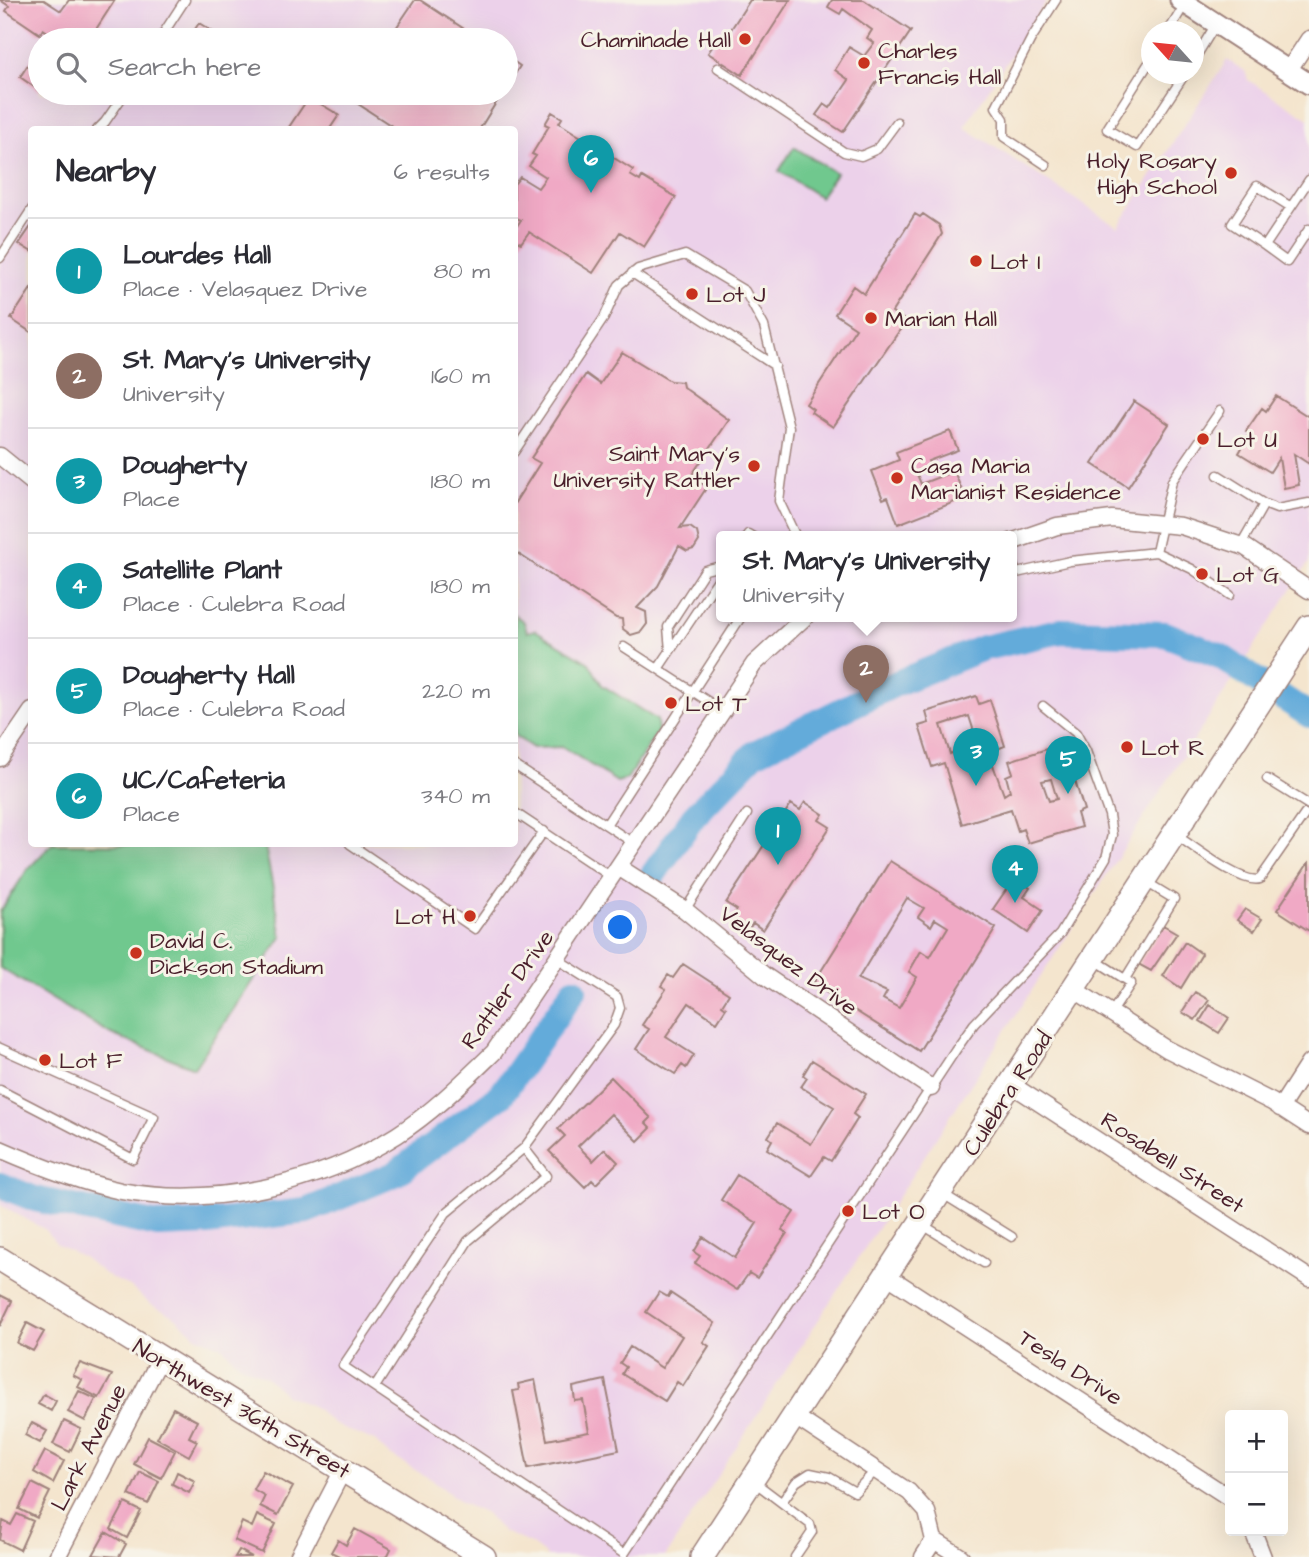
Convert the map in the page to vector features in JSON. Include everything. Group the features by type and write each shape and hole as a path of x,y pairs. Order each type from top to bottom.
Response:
{"main road":[{"name":"Culebra Road","path":"702,1557 1309,627"},
{"name":"Northwest 36th Street","path":"0,1259 160,1359 344,1468 484,1557"}],"street":[{"path":"1197,10 1309,84"},
{"path":"1288,71 1309,39"},
{"path":"0,456 28,479"},
{"path":"1017,540 1057,526 1098,521 1181,526 1240,546 1309,590"},
{"name":"Rattler Drive","path":"0,1149 50,1171 121,1191 167,1195 241,1192 300,1179 339,1166 398,1135 443,1101 494,1052 617,873 754,664 800,622"},
{"path":"0,758 28,717"},
{"name":"Velasquez Drive","path":"617,873 685,910 765,976 931,1087"},
{"path":"1074,990 1167,1049 1309,1126"},
{"path":"1280,1108 1309,1063"},
{"name":"Rosabell Street","path":"1012,1084 1309,1278"},
{"name":"Tesla Drive","path":"886,1275 1225,1495"},
{"name":"Lark Avenue","path":"57,1557 160,1359"},
{"path":"794,1416 909,1492 927,1512 934,1540 961,1557"},
{"path":"298,1557 344,1468"},
{"path":"1256,1536 1263,1557"},
{"path":"923,1557 934,1540"}],"lane":[{"path":"167,28 185,0"},
{"path":"1046,165 1004,137 1004,119 996,107 1031,39 1056,0"},
{"path":"1182,21 1197,10"},
{"path":"718,68 844,152 861,156 877,149 897,122"},
{"path":"1141,75 1107,129 1137,147 1178,84"},
{"path":"101,126 117,105"},
{"path":"1265,246 1309,180"},
{"path":"1291,207 1258,187 1232,224 1287,262 1309,229"},
{"path":"0,258 28,215"},
{"path":"518,446 604,318 619,285 632,273 685,255 745,291 764,326 789,427 779,501 793,531"},
{"path":"632,273 775,366"},
{"path":"1156,552 1172,481 1220,411"},
{"path":"1218,475 1264,504 1277,509 1309,503"},
{"path":"1240,546 1264,504"},
{"path":"1017,573 1070,561 1156,552 1192,569 1230,595"},
{"path":"670,651 668,626 705,570 716,567"},
{"path":"658,669 716,582"},
{"path":"606,825 738,622"},
{"path":"624,646 723,711"},
{"path":"558,959 617,997 620,1008 614,1025 524,1148 446,1213 343,1366 624,1554 974,1024 1060,934 1106,858 1112,835 1109,815 1086,751 1076,733 1043,706"},
{"path":"518,768 636,844"},
{"path":"1175,834 1239,876 1254,881 1260,878 1308,811 1267,779"},
{"path":"685,910 747,814"},
{"path":"518,815 617,873"},
{"path":"354,847 475,929 544,831"},
{"path":"1125,979 1174,899 1145,881"},
{"path":"1094,959 1131,983 1112,1012"},
{"path":"0,1048 154,1117 133,1159 0,1090"},
{"path":"375,1387 468,1241 545,1176 524,1148"},
{"path":"941,1192 1012,1237"},
{"path":"920,1223 984,1264"},
{"path":"782,1502 796,1482 810,1473 829,1477 855,1492 876,1470"},
{"path":"752,1481 810,1524 811,1532 795,1557"}],"shaded area":[{"path":"0,0 1047,0 964,127 1118,227 1227,60 1245,71 1248,80 1309,119 1309,562 665,1557 548,1557 531,1544 502,1531 486,1514 462,1503 435,1482 387,1453 375,1441 334,1424 314,1407 286,1395 266,1377 240,1365 221,1346 196,1336 175,1317 150,1304 130,1287 106,1275 83,1257 58,1245 44,1229 0,1205"}],"green space":[{"path":"794,147 836,173 820,197 779,171"},
{"path":"518,617 524,622 527,632 535,630 589,663 602,685 657,720 658,731 627,779 617,782 563,747 533,748 518,738"},
{"name":"David C. Dickson Stadium","path":"49,847 265,847 282,937 194,1068 111,1034 0,968 0,912 27,870"}],"building":[{"path":"0,0 44,0 61,11 69,0 115,0 97,28 31,28 6,11 9,6"},
{"path":"415,0 420,0 463,28 396,28"},
{"name":"Chaminade Hall","path":"750,0 790,0 742,75 708,53 719,37 724,40"},
{"name":"Charles Francis Hall","path":"832,0 864,0 911,31 843,132 816,115 824,104 830,108 849,80 835,70 849,47 864,56 874,43 867,38 872,30 843,9 840,14 828,7"},
{"path":"28,65 28,83 20,77"},
{"path":"304,105 322,105 339,115 332,126 290,126"},
{"path":"360,105 495,105 481,126 392,126"},
{"path":"552,112 562,118 559,123 633,170 630,175 640,181 642,177 676,197 644,247 620,232 593,273 529,232 521,243 518,242 518,224 521,220 518,219 518,179 520,177 538,188 546,177 529,166 536,156 532,154 549,126 545,124"},
{"name":"Marian Hall","path":"915,214 920,217 923,214 939,225 942,234 892,312 906,321 833,427 811,412 813,409 806,404 856,328 835,314 853,286 864,294"},
{"path":"28,231 28,250 19,244"},
{"path":"28,293 28,330 11,319"},
{"path":"622,352 670,381 682,382 683,387 729,420 691,476 707,487 680,528 690,527 697,532 699,541 694,549 687,551 679,546 658,586 637,608 646,612 647,624 641,632 631,635 623,629 622,619 616,618 518,554 518,498 540,463 531,458 586,374 600,384"},
{"path":"1276,396 1309,417 1309,464 1294,454 1299,485 1284,488 1279,458 1270,472 1239,453 1250,434 1246,431 1262,408 1266,411"},
{"path":"1134,401 1169,424 1128,487 1092,464"},
{"name":"Casa Maria Marianist Residence","path":"950,431 958,450 928,461 930,466 916,472 921,484 954,471 965,498 898,524 888,497 883,499 872,471 899,460 896,452"},
{"path":"976,696 979,704 990,700 1005,746 992,751 995,761 992,762 1004,795 1010,791 1006,776 1013,773 1009,761 1056,746 1059,757 1067,755 1084,810 1077,813 1081,827 1028,843 1023,829 1018,831 1011,809 962,824 944,763 932,767 919,726 929,723 926,712","holes":["969,716 977,741 950,754 941,725","1051,779 1057,799 1049,801 1042,781"]},
{"path":"805,802 823,814 819,820 830,827 763,930 753,923 748,930 731,919 737,910 726,903 791,804 800,810"},
{"path":"890,861 996,928 919,1051 813,984","holes":["907,898 924,908 918,917 931,926 935,919 948,927 930,957 921,951 909,972 917,977 899,1008 883,999 887,992 858,979"]},
{"path":"1309,862 1309,931 1277,910"},
{"path":"1015,877 1030,888 1024,897 1043,910 1028,933 993,909"},
{"path":"1245,909 1262,919 1254,931 1237,920"},
{"path":"1163,925 1177,933 1151,971 1138,964"},
{"path":"1185,942 1202,954 1181,988 1163,976"},
{"path":"683,964 729,994 722,1005 726,1008 717,1022 689,1003 666,1037 694,1055 686,1068 682,1065 675,1074 636,1049 649,1029 642,1025 666,989 661,986 668,975 673,978"},
{"path":"1195,992 1209,1000 1195,1020 1182,1012"},
{"path":"1210,1005 1229,1018 1219,1033 1200,1021"},
{"path":"812,1060 866,1094 853,1114 858,1118 831,1161 824,1157 811,1176 767,1149 772,1140 768,1137 777,1123 811,1144 834,1107 801,1087 807,1078 803,1075"},
{"path":"611,1077 651,1118 646,1123 651,1128 638,1141 611,1114 578,1146 593,1161 605,1149 618,1162 596,1184 592,1180 585,1187 549,1151 565,1136 558,1129"},
{"path":"737,1175 794,1212 782,1230 787,1233 757,1278 749,1273 737,1290 695,1263 700,1256 694,1252 703,1237 735,1258 757,1223 721,1200"},
{"path":"659,1292 668,1297 670,1293 715,1323 703,1342 709,1346 683,1386 677,1382 665,1401 622,1374 626,1367 620,1363 630,1347 662,1368 682,1336 646,1312"},
{"path":"0,1295 12,1301 0,1326"},
{"path":"27,1323 44,1332 33,1351 17,1343"},
{"path":"80,1363 112,1375 99,1398 78,1387 82,1380 73,1375"},
{"path":"535,1380 547,1440 589,1432 583,1400 575,1401 573,1387 605,1380 619,1450 528,1468 513,1391 519,1390 518,1384"},
{"path":"79,1391 96,1399 85,1421 68,1412"},
{"path":"44,1394 56,1401 51,1411 38,1404"},
{"path":"173,1408 197,1421 189,1437 197,1441 189,1456 157,1438"},
{"path":"64,1421 81,1429 70,1452 53,1444"},
{"path":"32,1423 47,1431 40,1443 25,1435"},
{"path":"148,1437 175,1451 161,1478 134,1464"},
{"path":"45,1451 64,1461 53,1483 34,1472"},
{"path":"263,1471 293,1487 278,1515 260,1506 265,1496 253,1489"},
{"path":"140,1472 159,1481 148,1504 129,1495"},
{"path":"177,1472 195,1481 189,1493 172,1484"},
{"path":"32,1483 50,1492 37,1518 19,1509"},
{"path":"125,1503 141,1511 127,1538 111,1529"},
{"path":"17,1514 33,1521 20,1550 0,1540 3,1521 11,1525"},
{"path":"257,1515 276,1524 262,1553 234,1540 242,1522 252,1527"},
{"path":"355,1529 391,1549 387,1557 341,1557 331,1552 338,1540 346,1545"},
{"path":"106,1532 126,1544 119,1557 93,1555"},
{"path":"239,1550 252,1557 235,1557"}],"waterway":[{"path":"652,876 694,816 755,753 897,683 983,648 1060,631 1165,634 1220,656 1309,715"},
{"path":"0,1185 35,1199 158,1225 206,1223 306,1211 395,1174 501,1095 574,990"}],"place":[{"name":"Chaminade Hall","path":"745,39"},
{"name":"Charles Francis Hall","path":"864,63"},
{"name":"Holy Rosary High School","path":"1231,173"},
{"name":"UC/Cafeteria","path":"591,193"},
{"name":"Lot I","path":"976,261"},
{"name":"Lot J","path":"692,294"},
{"name":"Marian Hall","path":"871,318"},
{"name":"Lot U","path":"1203,439"},
{"name":"Saint Mary's University Rattler","path":"754,466"},
{"name":"Casa Maria Marianist Residence","path":"897,478"},
{"name":"Lot G","path":"1202,574"},
{"name":"Lot T","path":"671,703"},
{"name":"St. Mary's University","path":"866,703"},
{"name":"Lot R","path":"1127,747"},
{"name":"Dougherty","path":"976,786"},
{"name":"Dougherty Hall","path":"1068,794"},
{"name":"Lourdes Hall","path":"778,865"},
{"name":"Satellite Plant","path":"1015,903"},
{"name":"Lot H","path":"470,916"},
{"name":"David C. Dickson Stadium","path":"136,953"},
{"name":"Lot F","path":"45,1060"},
{"name":"Lot O","path":"848,1211"}]}
